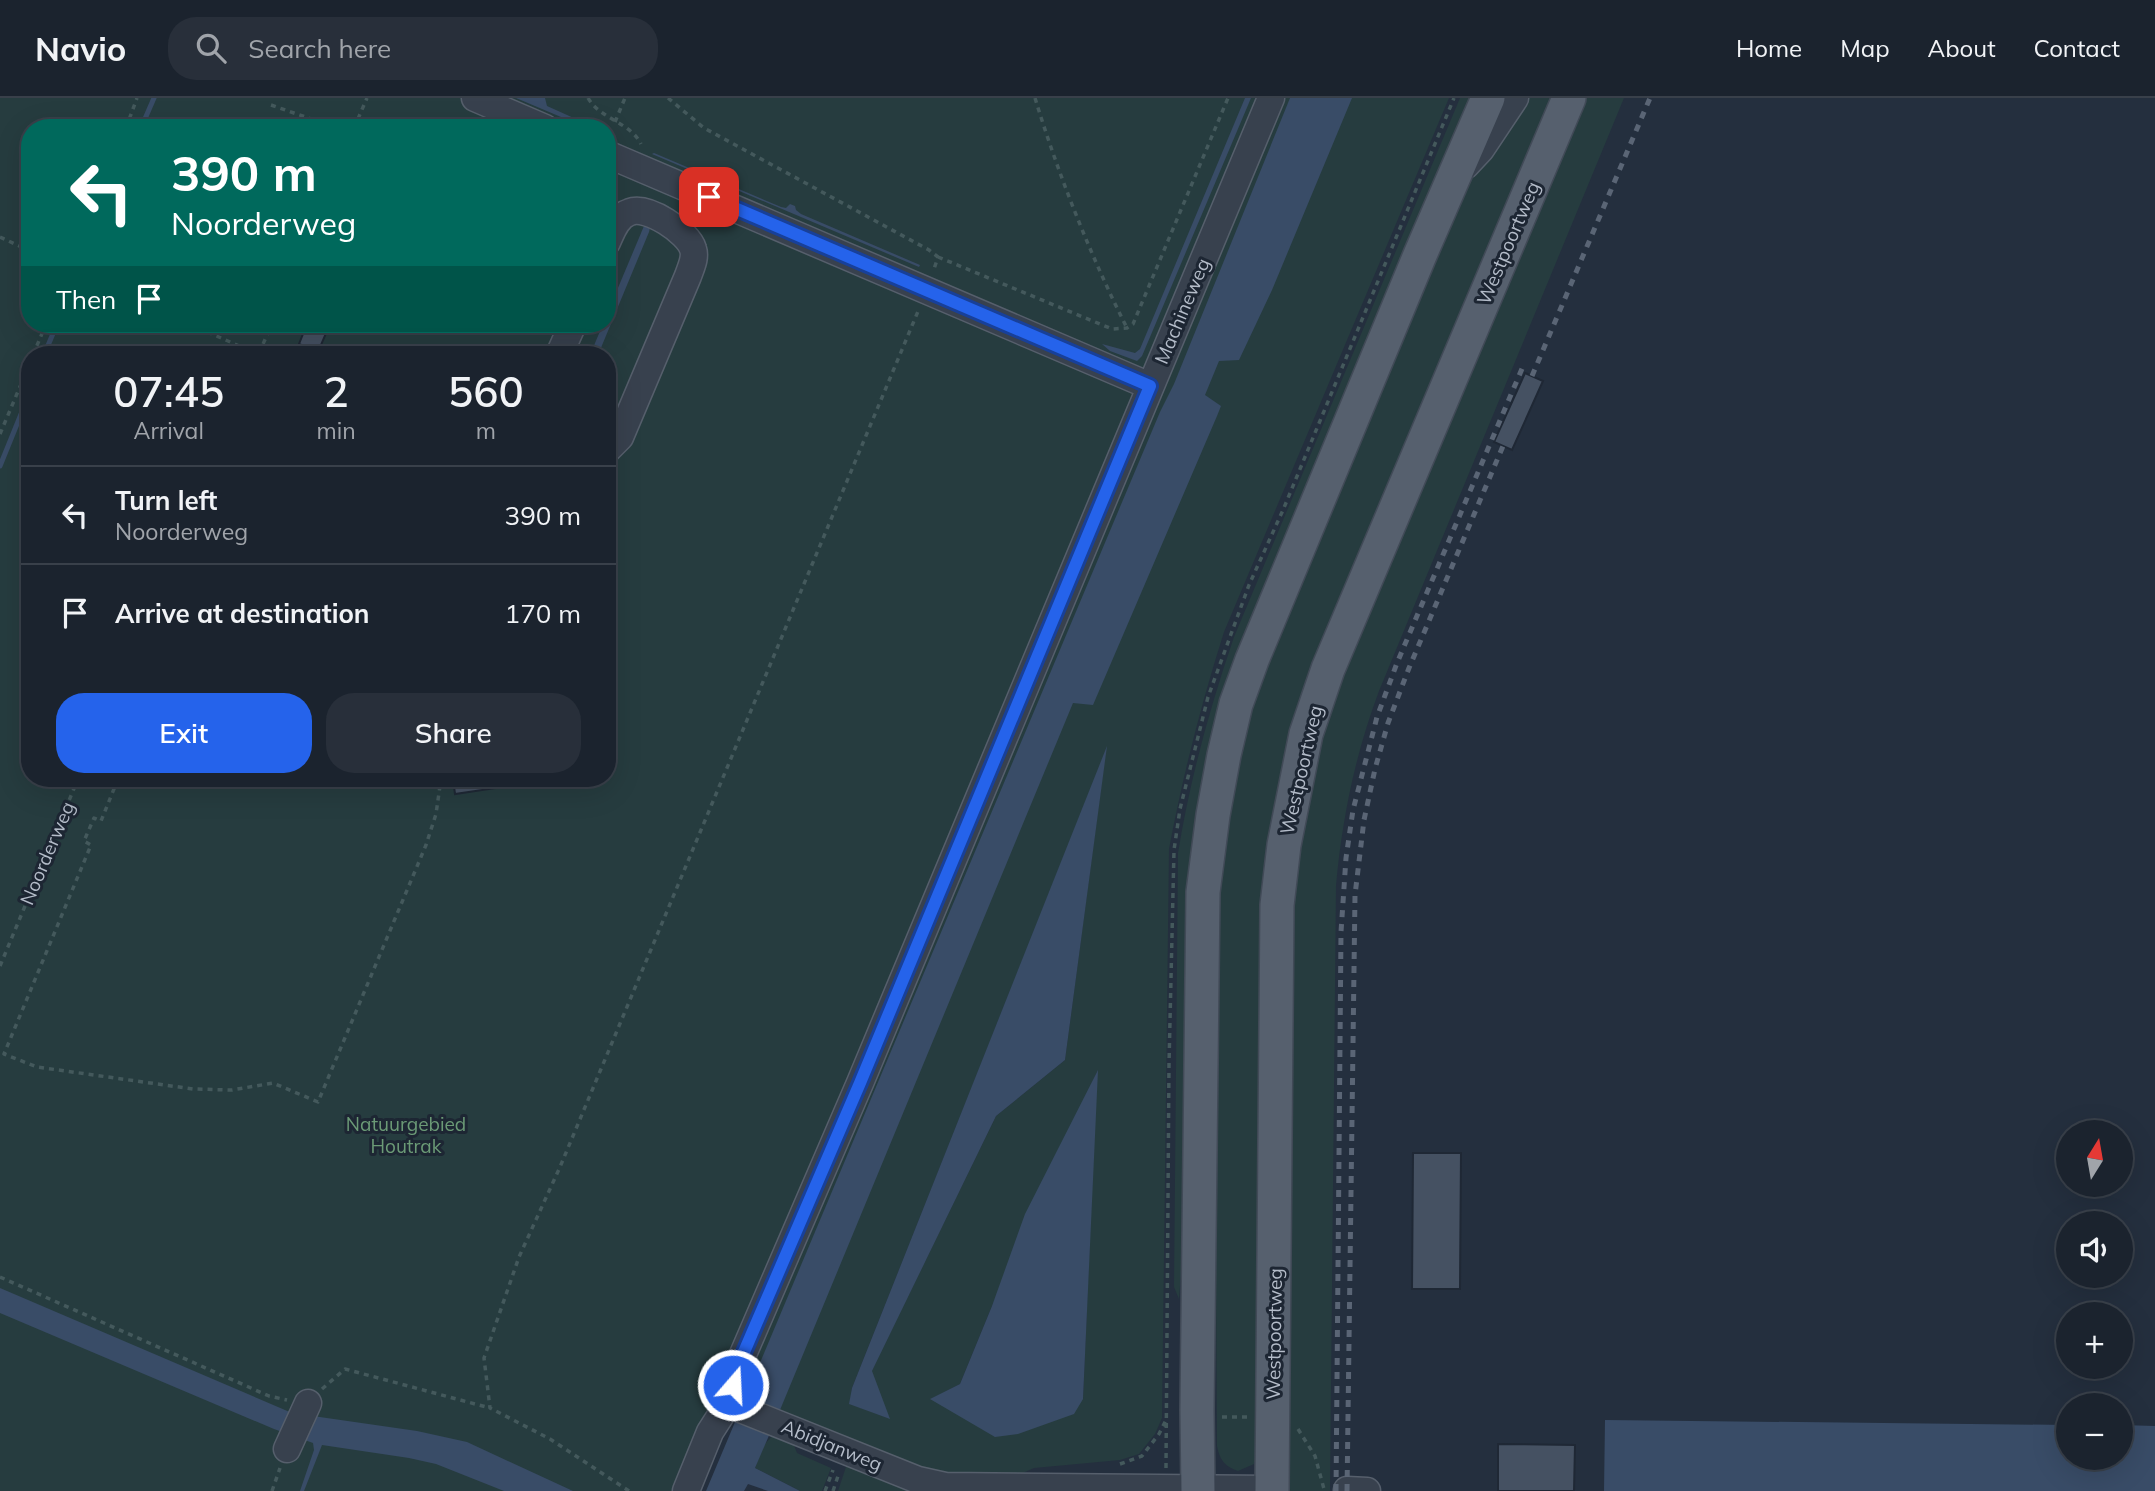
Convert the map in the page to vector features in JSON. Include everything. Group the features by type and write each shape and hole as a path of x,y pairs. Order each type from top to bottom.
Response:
{"main road":[{"path":"1198,1490 1203,892 1224,755 1236,704 1280,587 1488,98"},
{"name":"Westpoortweg","path":"1272,1490 1277,905 1284,845 1306,734 1334,656 1569,98"}],"street":[{"path":"475,98 524,119"},
{"name":"Machineweg","path":"686,1491 710,1432 734,1406 738,1366 860,1083 1271,98"},
{"path":"1453,179 1482,149 1515,98"},
{"path":"616,158 1150,386"},
{"path":"633,210 634,195 642,169"},
{"path":"616,225 619,219 633,210 641,210 679,230 693,247 694,255 688,276 616,441"},
{"path":"284,1458 309,1401"},
{"name":"Abidjanweg","path":"734,1406 918,1480 945,1486 1272,1490"},
{"path":"1348,1490 1367,1491"}],"path":[{"path":"129,119 137,98"},
{"path":"359,119 367,98"},
{"path":"588,98 597,110 610,119"},
{"path":"616,120 625,98"},
{"path":"668,98 704,128 918,243 938,257 1112,329 1127,328 1133,324 1228,98"},
{"path":"1035,98 1077,213 1127,328"},
{"path":"271,105 311,119"},
{"path":"0,237 21,247"},
{"path":"490,1408 484,1358 519,1257 565,1154 938,257"},
{"path":"211,333 241,346"},
{"path":"0,434 21,384"},
{"name":"Noorderweg","path":"0,966 75,787"},
{"path":"115,787 101,821 94,818 84,841 91,845 4,1054 37,1067 193,1089 232,1090 273,1083 318,1102 426,845 436,814 440,787"},
{"path":"0,1277 269,1396 284,1400 309,1401 345,1369 490,1408 550,1438 629,1491"},
{"path":"272,1491 284,1458"},
{"path":"833,1491 841,1468"}],"green space":[{"name":"Natuurgebied Houtrak","path":"0,98 1263,98 1144,368 1138,370 1133,392 1135,396 677,1491 0,1491"},
{"path":"1278,98 1449,98 1224,632 1180,794 1169,849 1162,1418 1155,1434 1139,1454 1120,1460 1034,1468 1014,1477 937,1475 745,1395 742,1393 741,1379","holes":["1106,750 1065,1060 996,1116 871,1372 888,1418 850,1404 852,1388","1097,1072 1083,1399 931,1399 960,1384"]},
{"path":"1460,98 1477,98 1227,701 1179,1299 1174,1287 1178,853 1195,771 1234,637"},
{"path":"1523,98 1560,98 1298,731 1259,1449 1254,1464 1238,1471 1223,1462 1217,1446 1216,1284 1208,1195 1212,949 1241,717 1444,224"},
{"path":"1577,98 1624,98 1379,691 1351,787 1336,886 1330,1491 1289,1491 1289,948 1312,736"},
{"path":"774,1434 792,1440 797,1453 831,1468 822,1491 800,1491 755,1468 763,1446"},
{"path":"852,1463 921,1491 838,1491 846,1467"}],"water":[{"path":"516,98 545,98 547,106 576,119 566,119"},
{"path":"1245,98 1251,98 1142,356 1137,361 1110,351 1102,344 1135,353 1140,349"},
{"path":"1290,98 1352,98 1272,290 1239,360 1219,361 1205,395 1221,406 1217,416 1093,705 1073,703 755,1468 800,1491 768,1491 748,1484 744,1491 706,1491 1174,384"},
{"path":"652,154 781,207 786,208 790,204 795,206 801,214 920,265 919,267"},
{"path":"644,226 650,228 616,312 616,293"},
{"path":"599,333 607,333 602,346 594,346"},
{"path":"1107,746 1065,1060 996,1116 872,1371 890,1419 849,1404 852,1388"},
{"path":"1098,1070 1083,1399 1074,1414 1018,1434 995,1437 930,1399 960,1384 1025,1214"},
{"path":"0,1288 292,1413 417,1431 467,1442 573,1491 504,1491 436,1464 322,1445 304,1491 300,1491 314,1450 313,1443 0,1313"},
{"path":"1605,1420 2056,1425 2056,1470 2133,1470 2133,1425 2155,1426 2155,1491 1604,1491"}],"building":[{"path":"303,333 326,333 321,346 299,344"},
{"path":"1525,373 1543,381 1512,450 1494,442"},
{"path":"454,787 496,787 496,788 455,794"},
{"path":"1413,1153 1461,1153 1460,1289 1412,1289"},
{"path":"1498,1444 1575,1445 1574,1491 1498,1491"}],"waterway":[{"path":"145,119 154,98"},
{"path":"48,346 53,333"},
{"path":"0,466 21,414"}],"railway":[{"path":"1532,376 1650,98"},
{"path":"1336,1491 1341,932 1346,858 1353,810 1377,717 1397,663 1524,364"},
{"path":"1347,1491 1355,895 1364,820 1388,723 1503,446"}],"route":[{"path":"709,197 1150,386 860,1083 738,1366 733,1385"}]}
